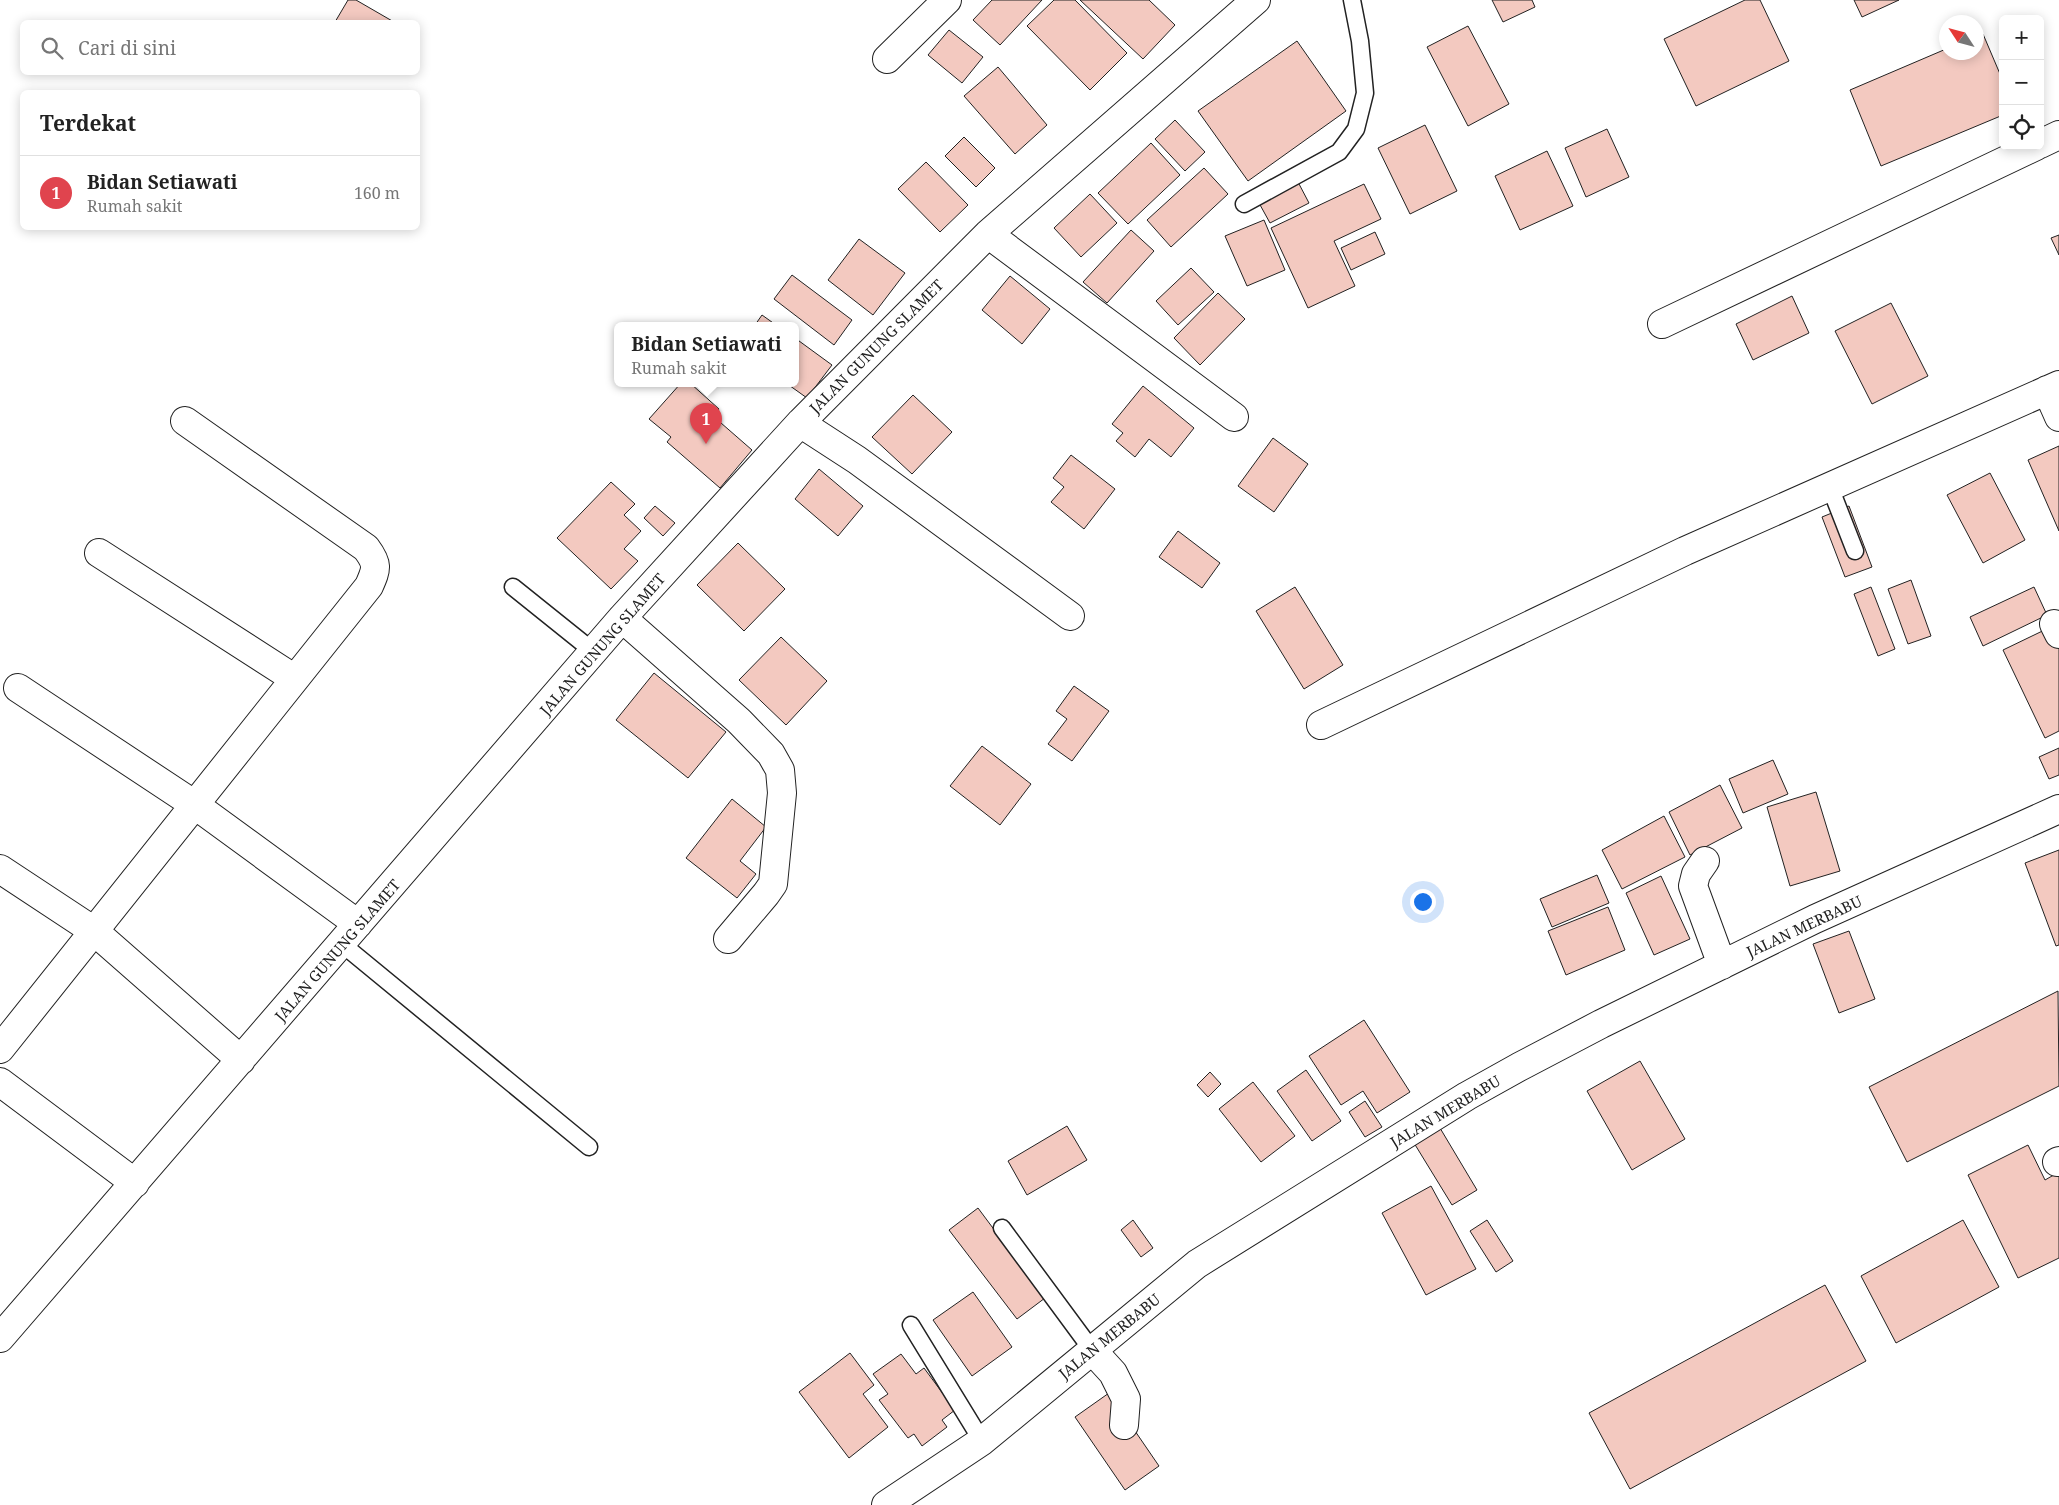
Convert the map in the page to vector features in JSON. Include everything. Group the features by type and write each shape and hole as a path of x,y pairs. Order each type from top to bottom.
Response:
{"street":[{"path":"887,59 947,0"},
{"name":"JALAN GUNUNG SLAMET","path":"0,1338 622,618 800,422 988,234 1256,0"},
{"path":"2044,142 2059,135"},
{"path":"1662,324 2028,150"},
{"path":"988,234 1234,417"},
{"path":"1321,725 1685,551 2053,388 2059,417"},
{"path":"0,1049 369,586 375,572 375,560 366,548 185,421"},
{"path":"800,422 856,460 1070,616"},
{"path":"99,553 295,679"},
{"path":"622,618 739,721 771,754 780,770 782,793 773,884 728,939"},
{"path":"18,688 195,805 350,934"},
{"name":"JALAN MERBABU","path":"886,1505 982,1441 1197,1264 1467,1096 1593,1028 1722,965 1815,920 2059,809"},
{"path":"1706,861 1696,874 1693,886 1722,965"},
{"path":"0,869 94,931 241,1060"},
{"path":"0,1082 135,1183"},
{"path":"1092,1350 1113,1373 1126,1399 1124,1425"}],"lane":[{"path":"1244,204 1339,152 1356,129 1364,93 1360,41 1352,0"},
{"path":"1830,487 1855,551"},
{"path":"513,587 594,652"},
{"path":"350,934 589,1147"},
{"path":"1002,1228 1092,1350"},
{"path":"911,1325 982,1441"}],"building":[{"path":"348,0 356,0 391,20 336,20"},
{"path":"992,0 1042,0 1000,45 973,20"},
{"path":"1054,0 1075,0 1127,53 1090,90 1027,26"},
{"path":"1080,0 1149,0 1175,25 1143,59"},
{"path":"1492,0 1532,0 1535,7 1503,22"},
{"path":"1745,0 1760,0 1789,61 1696,106 1664,39"},
{"path":"1854,0 1899,0 1862,17"},
{"path":"1468,26 1509,104 1468,126 1427,47"},
{"path":"949,30 983,57 962,83 928,55"},
{"path":"1984,36 1999,72 1999,117 1881,166 1850,90 1939,52 1939,60 1984,60"},
{"path":"1297,41 1346,111 1248,181 1198,111"},
{"path":"998,67 1047,125 1015,154 964,96"},
{"path":"1175,120 1205,152 1185,171 1155,139"},
{"path":"1425,125 1457,191 1410,214 1378,148"},
{"path":"1607,129 1629,177 1586,197 1565,148"},
{"path":"964,137 995,168 976,187 945,156"},
{"path":"1151,143 1180,175 1128,224 1098,193"},
{"path":"1547,151 1573,206 1520,230 1495,176"},
{"path":"926,162 968,205 940,232 898,189"},
{"path":"1204,168 1228,194 1171,247 1147,220"},
{"path":"1298,182 1309,203 1270,223 1259,203"},
{"path":"1364,184 1381,219 1334,241 1355,286 1308,308 1271,228"},
{"path":"1090,194 1117,223 1081,257 1054,228"},
{"path":"1264,220 1285,270 1247,286 1225,236"},
{"path":"1131,230 1154,251 1107,303 1083,282"},
{"path":"1375,232 1385,254 1351,270 1341,248"},
{"path":"2059,235 2059,255 2051,238"},
{"path":"859,239 905,273 873,315 828,280"},
{"path":"1191,268 1214,292 1178,325 1156,301"},
{"path":"792,275 852,320 834,345 774,299"},
{"path":"1010,276 1050,309 1022,344 982,310"},
{"path":"1218,293 1245,319 1200,365 1174,338"},
{"path":"1792,296 1809,333 1753,360 1736,324"},
{"path":"1891,303 1928,376 1872,404 1835,331"},
{"path":"762,315 772,322 757,322"},
{"path":"799,341 832,365 807,398 792,387 799,387"},
{"path":"1143,386 1194,428 1171,457 1149,439 1135,457 1116,441 1123,433 1112,424"},
{"path":"677,387 694,387 719,409 713,416 752,450 720,488 667,442 671,437 649,419"},
{"path":"913,395 952,432 912,474 872,437"},
{"path":"1273,438 1308,464 1274,512 1238,486"},
{"path":"2059,446 2059,531 2028,460"},
{"path":"1071,455 1115,489 1084,529 1051,502 1064,487 1053,478"},
{"path":"819,469 863,506 838,536 795,499"},
{"path":"1990,473 2025,540 1983,563 1947,495"},
{"path":"611,482 635,504 624,515 641,531 624,549 638,561 611,589 557,538"},
{"path":"655,506 675,523 663,536 644,518"},
{"path":"1849,506 1872,567 1845,577 1822,517"},
{"path":"1178,531 1220,563 1202,588 1159,557"},
{"path":"738,543 785,589 744,631 697,585"},
{"path":"1911,580 1931,636 1908,644 1888,589"},
{"path":"1295,587 1343,665 1304,689 1256,611"},
{"path":"1871,587 1895,649 1878,656 1854,594"},
{"path":"2034,587 2047,615 1983,646 1970,617"},
{"path":"2059,623 2059,731 2045,738 2003,650"},
{"path":"781,637 827,681 786,725 739,680"},
{"path":"654,673 726,732 688,778 616,720"},
{"path":"1074,686 1109,711 1072,761 1048,744 1067,719 1056,711"},
{"path":"982,746 1031,784 1000,825 950,786"},
{"path":"2059,748 2059,775 2049,779 2039,757"},
{"path":"1773,760 1788,794 1743,813 1729,779"},
{"path":"1720,785 1742,828 1690,855 1669,812"},
{"path":"1816,792 1840,871 1790,886 1767,807"},
{"path":"732,799 766,827 740,861 756,874 737,898 686,858"},
{"path":"1664,816 1685,857 1622,889 1602,850"},
{"path":"2059,850 2059,945 2056,946 2025,863"},
{"path":"1597,875 1609,903 1552,927 1540,899"},
{"path":"1661,876 1690,939 1654,955 1626,893"},
{"path":"1608,907 1625,950 1566,975 1548,931"},
{"path":"1849,931 1875,999 1839,1013 1813,944"},
{"path":"2058,991 2059,1086 1907,1162 1869,1087"},
{"path":"1364,1020 1410,1092 1377,1113 1363,1091 1341,1105 1309,1056"},
{"path":"1640,1061 1685,1139 1632,1170 1587,1091"},
{"path":"1306,1070 1341,1121 1312,1141 1277,1091"},
{"path":"1210,1072 1221,1084 1208,1097 1197,1085"},
{"path":"1253,1082 1295,1136 1261,1162 1219,1109"},
{"path":"1365,1101 1382,1127 1365,1137 1349,1112"},
{"path":"1067,1126 1087,1160 1027,1195 1008,1161"},
{"path":"1440,1128 1477,1190 1452,1205 1414,1143"},
{"path":"2028,1145 2045,1180 2059,1172 2059,1258 2018,1278 1968,1175"},
{"path":"1431,1186 1476,1269 1426,1295 1382,1213"},
{"path":"978,1208 1045,1298 1017,1319 949,1230"},
{"path":"1133,1220 1153,1248 1141,1257 1121,1230"},
{"path":"1487,1220 1513,1261 1496,1272 1470,1231"},
{"path":"1963,1220 1999,1287 1896,1343 1861,1276"},
{"path":"1825,1285 1866,1361 1630,1489 1589,1413"},
{"path":"973,1292 1012,1347 972,1376 933,1320"},
{"path":"850,1353 874,1385 863,1394 888,1427 849,1458 799,1392"},
{"path":"901,1354 916,1374 924,1368 955,1410 942,1420 947,1427 922,1446 914,1434 908,1438 879,1400 888,1394 873,1374"},
{"path":"1109,1393 1159,1466 1125,1490 1075,1417"}],"place":[{"name":"Bidan Setiawati","path":"706,444"}]}
